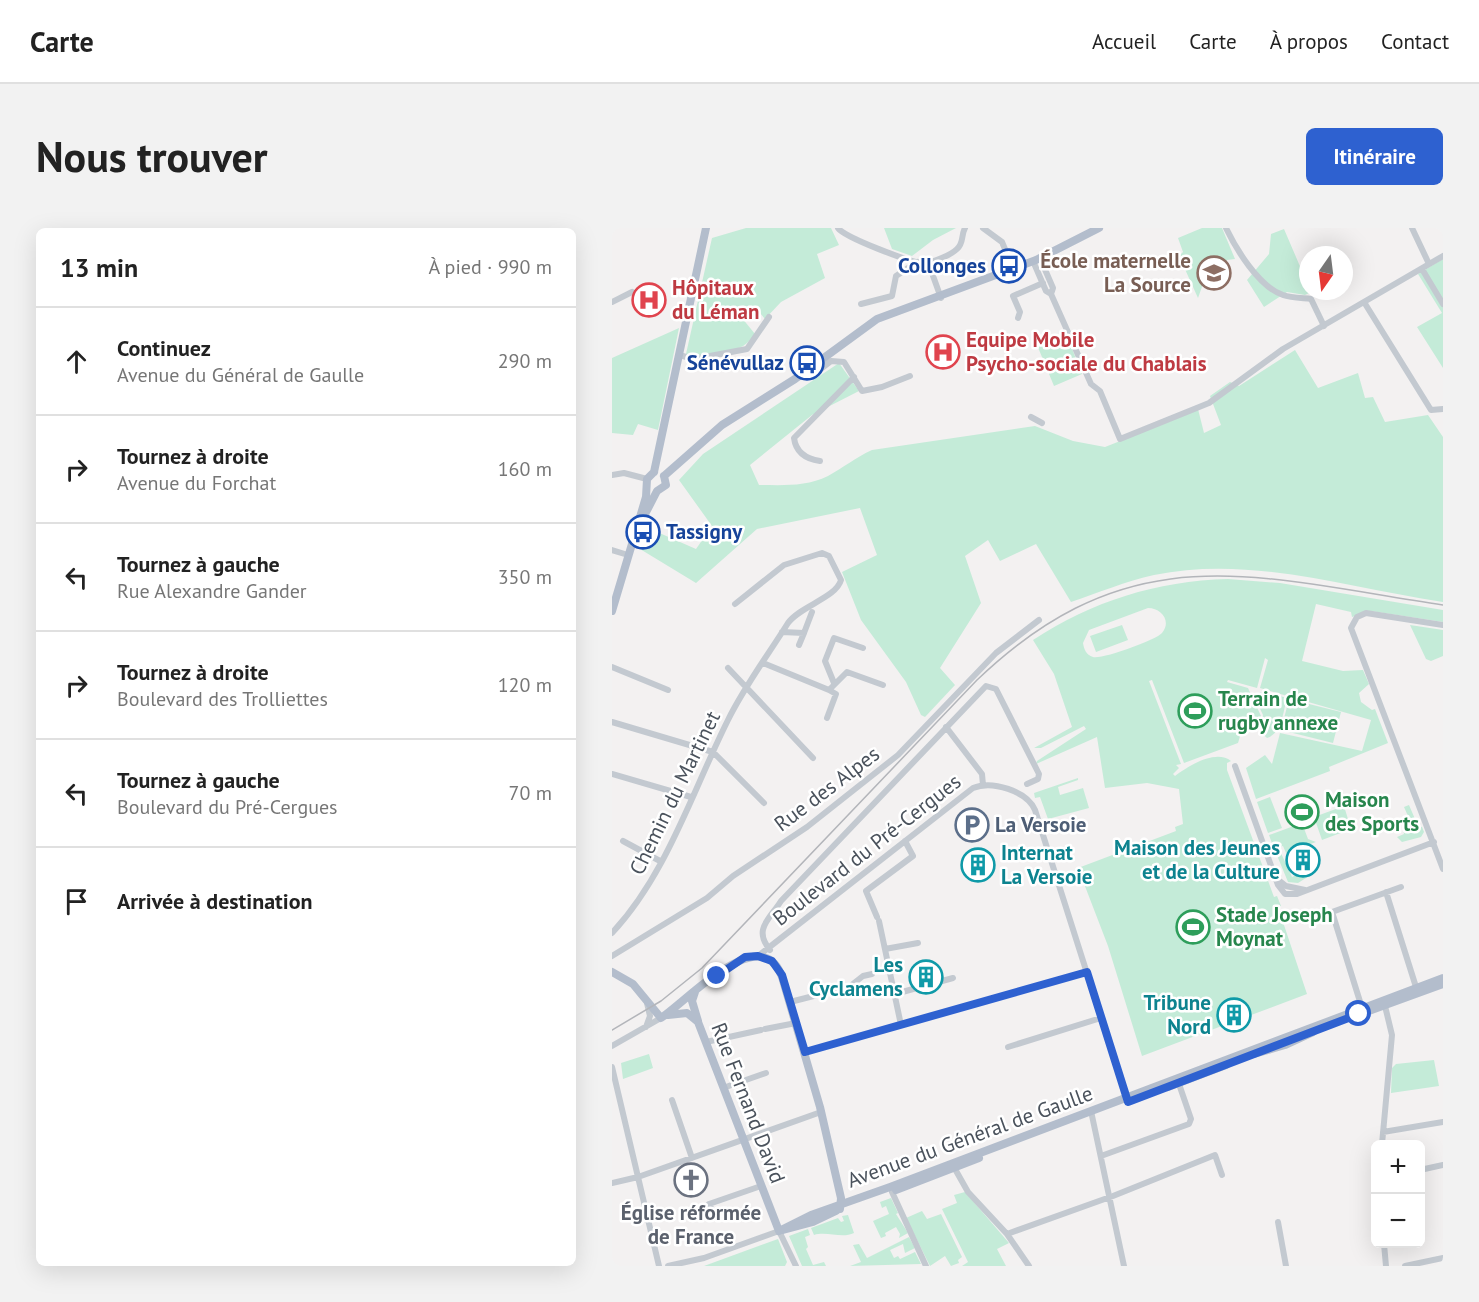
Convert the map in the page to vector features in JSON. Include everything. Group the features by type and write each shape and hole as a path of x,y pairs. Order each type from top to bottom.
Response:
{"main road":[{"path":"612,611 647,483 654,472 679,355 687,335 708,228"},
{"path":"664,476 722,425 806,371 856,334 940,297 1073,247 1100,228"},
{"path":"654,472 664,476"},
{"path":"633,538 657,491 665,486 664,476"},
{"path":"647,483 657,491"},
{"path":"769,952 779,968 805,1052 839,1188 841,1207"},
{"name":"Boulevard du Pré-Cergues","path":"664,1017 736,961 769,952"},
{"path":"612,972 627,980 659,1008 675,1007"},
{"name":"Avenue du Général de Gaulle","path":"841,1207 892,1192 954,1165 1226,1061 1418,991 1443,978"},
{"name":"Avenue du Général de Gaulle","path":"1428,987 1443,984"},
{"path":"695,992 692,1001 698,1022"},
{"path":"644,995 664,1017"},
{"name":"Avenue du Général de Gaulle","path":"1290,1039 1362,1008 1384,1003"},
{"name":"Rue Fernand David","path":"664,1017 684,1012 698,1022 779,1231"},
{"name":"Avenue du Général de Gaulle","path":"1127,1100 1179,1084 1190,1076"},
{"name":"Avenue du Général de Gaulle","path":"779,1231 944,1169"},
{"path":"839,1188 847,1197 862,1198"}],"street":[{"path":"838,228 840,232 917,262 928,262 956,251 961,246 965,228"},
{"path":"983,228 1002,242 1010,261"},
{"path":"1226,228 1239,253 1257,273 1282,294 1311,299 1324,326"},
{"path":"1412,228 1429,264"},
{"path":"1038,262 1053,288 1052,294 1091,384 1100,391 1120,439 1209,403 1283,349 1443,256"},
{"path":"861,304 892,296 896,276 917,262"},
{"path":"928,262 940,297"},
{"path":"1038,262 1043,283 1047,291 1052,294"},
{"path":"1422,268 1443,304"},
{"path":"1018,318 1020,312 1013,296 1043,283"},
{"path":"612,302 632,292"},
{"path":"1364,302 1431,410 1443,409"},
{"path":"679,355 694,359 743,351 750,347 769,317"},
{"path":"806,371 815,374 831,361 839,360 846,363 862,391 882,387 910,376"},
{"path":"820,461 806,458 799,453 794,438 854,376"},
{"path":"1031,417 1042,423"},
{"path":"612,475 624,473 647,483"},
{"path":"612,550 628,555"},
{"name":"Chemin du Martinet","path":"612,933 642,895 729,717 791,618 839,587 842,580 826,553 784,565 735,604"},
{"path":"800,645 812,612"},
{"path":"1443,625 1366,613 1354,619 1351,628 1443,869"},
{"name":"Rue des Alpes","path":"612,956 707,898 733,876 807,827 898,755 996,653 1039,620"},
{"path":"782,632 804,633"},
{"path":"834,683 825,661 834,638 863,648"},
{"path":"763,663 836,694 827,718"},
{"path":"612,667 668,690"},
{"path":"728,668 813,758"},
{"path":"828,690 847,672 883,685"},
{"path":"769,952 761,938 761,932 781,901 986,686 995,687 1040,775 1038,779 1027,784"},
{"path":"612,722 713,752 764,803"},
{"name":"Boulevard du Pré-Cergues","path":"769,952 775,944 971,789 983,785 982,774 946,727"},
{"path":"1235,766 1275,878 1282,887 1305,890 1434,842"},
{"path":"612,774 691,797"},
{"path":"983,785 1022,795 1034,807 1127,1100"},
{"path":"623,841 660,861"},
{"path":"901,1025 878,919 866,891 913,855 905,841"},
{"path":"1362,1008 1332,912 1401,887"},
{"path":"1386,892 1418,991"},
{"path":"885,949 918,944"},
{"path":"805,1052 1087,972"},
{"path":"790,1002 849,987 863,976 872,974"},
{"path":"895,994 953,978"},
{"path":"644,995 650,1016 644,1030"},
{"path":"1382,1140 1392,1035 1384,1003"},
{"name":"Boulevard du Pré-Cergues","path":"612,1046 664,1017"},
{"path":"1008,1047 1101,1018"},
{"path":"706,1042 796,1023"},
{"path":"612,1067 659,1266"},
{"path":"723,1088 766,1073"},
{"path":"1101,1156 1189,1124 1191,1119 1179,1084"},
{"path":"672,1100 692,1158"},
{"path":"612,1183 638,1177 821,1112"},
{"path":"1091,1113 1124,1266"},
{"path":"1383,1132 1443,1122"},
{"path":"1007,1234 1215,1155 1222,1174"},
{"path":"954,1165 968,1192 1007,1234 1029,1266"},
{"path":"1425,1169 1443,1165"},
{"path":"715,1216 710,1204 761,1186"},
{"path":"892,1192 926,1266"},
{"path":"1278,1222 1286,1266"},
{"path":"779,1231 796,1266"},
{"name":"Avenue du Général de Gaulle","path":"668,1266 704,1258 779,1231"},
{"path":"1384,1248 1386,1266"},
{"path":"1405,1266 1443,1258"}],"green space":[{"path":"746,228 831,228 839,245 817,254 825,278 781,302 765,319 755,307 742,318 755,334 743,346 728,352 693,356 686,354 712,238"},
{"path":"884,228 956,228 933,240 912,256 892,249"},
{"path":"1202,228 1222,228 1235,259 1227,260 1222,268 1208,270 1198,298 1179,256 1183,252 1178,238"},
{"path":"1284,229 1299,264 1299,294 1287,292 1264,307 1247,280 1269,254 1271,234"},
{"path":"1443,259 1443,368 1417,327 1442,313 1418,274"},
{"path":"679,328 658,430 638,424 633,435 612,433 612,358"},
{"path":"1058,336 1059,339 1067,336 1082,374 1054,386 1037,345"},
{"path":"1295,350 1318,388 1358,373 1365,398 1373,397 1385,422 1428,415 1443,437 1443,602 1299,576 1227,569 1190,570 1154,575 1071,602 1036,544 1000,561 988,540 965,556 981,603 940,668 955,685 925,717 921,715 906,682 861,620 842,572 877,555 860,508 757,529 696,583 640,549 648,528 696,549 712,526 679,480 703,454 839,363 859,391 812,415 750,465 759,485 794,485 820,480 872,450 1035,426 1073,441 1105,447 1171,421 1197,405 1204,433 1221,425 1210,396 1230,382 1239,386"},
{"path":"1228,579 1280,583 1443,610 1443,622 1371,611 1352,617 1351,612 1316,604 1302,661 1343,671 1363,670 1369,684 1359,693 1361,702 1372,710 1375,709 1388,743 1329,767 1330,771 1256,799 1246,768 1265,755 1272,764 1280,733 1362,751 1371,720 1260,688 1268,660 1265,658 1257,688 1228,680 1227,682 1248,688 1261,716 1257,725 1250,727 1244,721 1232,724 1234,730 1237,728 1241,733 1238,743 1184,763 1152,680 1149,681 1181,764 1176,765 1179,768 1173,774 1175,776 1202,760 1218,757 1231,761 1227,763 1227,770 1274,897 1277,896 1281,906 1278,907 1307,994 1142,1056 1108,946 1078,868 1176,831 1175,827 1183,824 1179,789 1147,783 1105,788 1097,737 1036,764 1037,761 1086,729 1084,726 1041,748 1034,748 1072,727 1054,674 1033,640 1102,604 1150,589","holes":["1148,608 1164,616 1166,624 1158,636 1106,656 1093,657 1086,652 1083,643 1089,630"]},
{"path":"1122,625 1128,640 1096,652 1090,636"},
{"path":"1410,625 1443,630 1443,656 1431,661 1426,659"},
{"path":"1265,692 1287,698 1279,727 1267,738 1259,731 1263,715 1253,694"},
{"path":"1289,699 1341,712 1333,743 1281,730"},
{"path":"1078,778 1078,780 1058,787 1060,795 1083,788 1089,808 1048,819 1040,797 1035,798 1034,793"},
{"path":"1270,797 1282,828 1268,833 1257,802"},
{"path":"1409,805 1418,826 1422,827 1424,832 1421,837 1402,842 1397,837 1404,834 1403,829 1411,823 1404,807"},
{"path":"1344,806 1351,829 1322,840 1314,817"},
{"path":"1302,823 1308,839 1316,842 1286,853 1283,846 1274,849 1269,835"},
{"path":"1280,851 1292,877 1312,868 1314,873 1298,883 1288,882 1276,853"},
{"path":"649,1054 653,1068 623,1079 621,1063"},
{"path":"1434,1060 1439,1086 1391,1093 1392,1068 1396,1064"},
{"path":"965,1192 1009,1243 997,1249 1006,1266 962,1266 968,1262 942,1209 957,1203 954,1195"},
{"path":"891,1198 898,1213 896,1214 908,1233 899,1238 900,1234 896,1227 881,1238 873,1221 889,1214 886,1206 882,1208 880,1202"},
{"path":"922,1211 927,1219 941,1214 962,1257 958,1260 959,1263 951,1266 945,1256 930,1266 906,1218"},
{"path":"848,1215 854,1233 814,1235 811,1228 838,1218 841,1222 844,1221 842,1216"},
{"path":"808,1229 810,1235 805,1237 808,1247 806,1249 813,1265 824,1262 826,1266 802,1266 789,1236"},
{"path":"909,1237 915,1248 905,1253 903,1244 890,1250 894,1258 898,1256 900,1259 915,1252 921,1264 850,1266 861,1262 853,1245 859,1244 867,1258"},
{"path":"778,1239 787,1262 785,1266 704,1266"}],"railway":[{"path":"612,1030 661,1001 702,968 977,680 1034,633 1089,602 1143,584 1198,576 1254,577 1443,605"}],"place":[{"name":"Collonges","path":"1009,266"},
{"name":"École maternelle La Source","path":"1214,273"},
{"name":"Hôpitaux du Léman","path":"649,300"},
{"name":"Equipe Mobile Psycho-sociale du Chablais","path":"943,352"},
{"name":"Sénévullaz","path":"807,363"},
{"name":"Tassigny","path":"643,532"},
{"name":"Terrain de rugby annexe","path":"1195,711"},
{"name":"Maison des Sports","path":"1302,812"},
{"name":"La Versoie","path":"972,825"},
{"name":"Maison des Jeunes et de la Culture","path":"1303,860"},
{"name":"Internat La Versoie","path":"978,865"},
{"name":"Stade Joseph Moynat","path":"1193,927"},
{"name":"Les Cyclamens","path":"926,977"},
{"name":"Tribune Nord","path":"1234,1015"},
{"name":"Église réformée de France","path":"691,1180"}],"route":[{"path":"717,976 745,957 758,956 772,961 782,975 805,1052 1087,972 1128,1102 1192,1080 1252,1054 1298,1040 1314,1031 1359,1014"}]}
